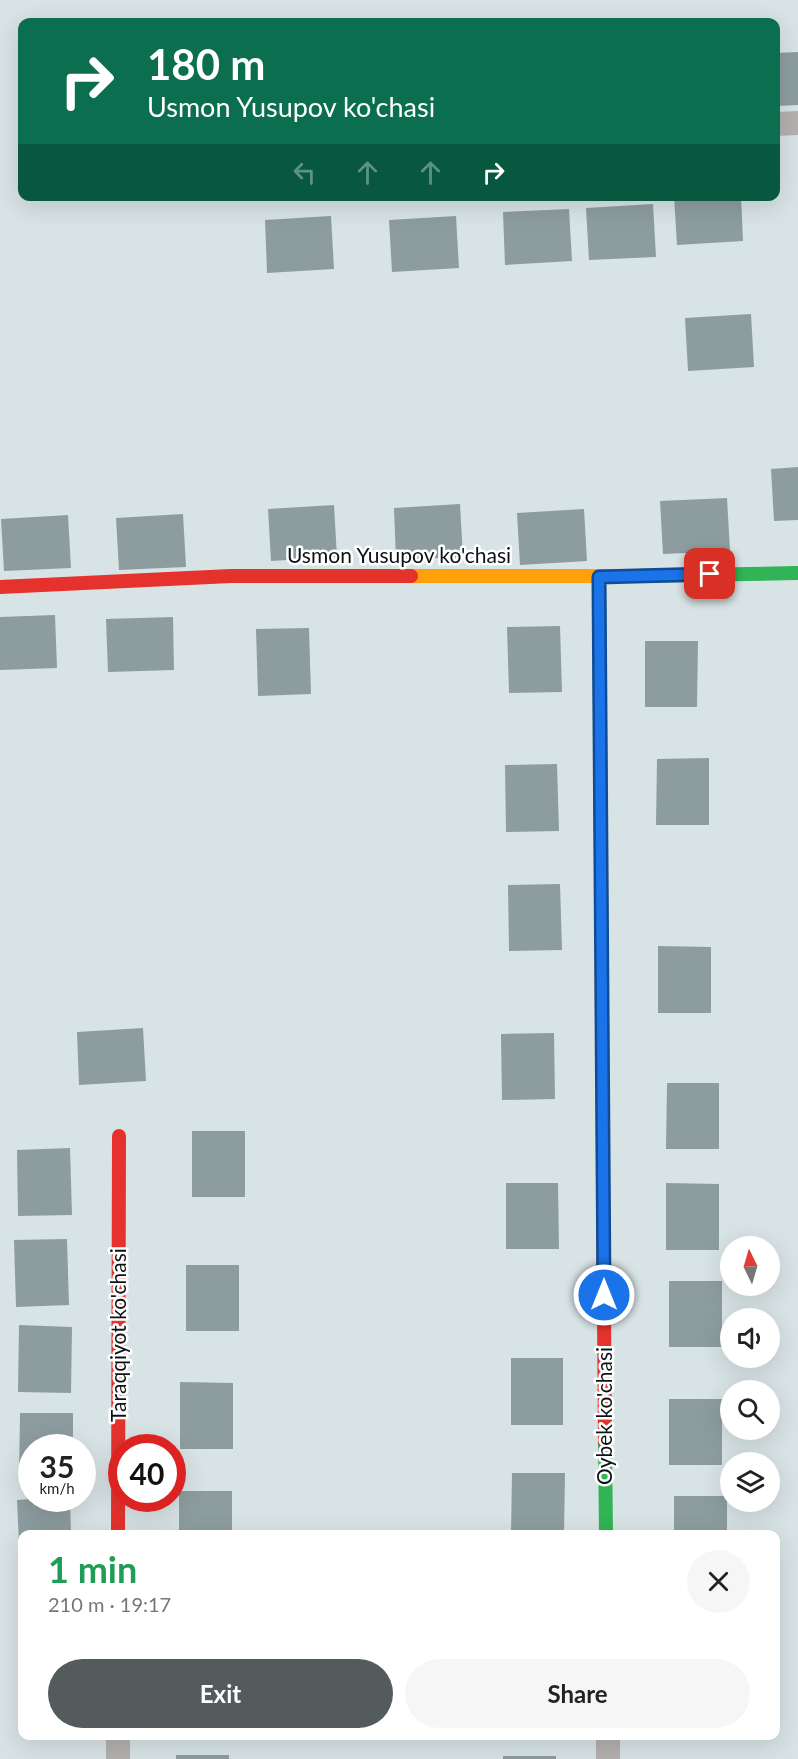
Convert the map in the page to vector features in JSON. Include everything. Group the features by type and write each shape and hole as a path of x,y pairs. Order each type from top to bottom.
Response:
{"street":[{"path":"780,124 798,123"},
{"name":"Usmon Yusupov ko'chasi","path":"0,587 231,576 599,577 798,573"},
{"name":"Oybek ko'chasi","path":"599,577 606,1530"},
{"name":"Taraqqiyot ko'chasi","path":"118,1530 119,1136"},
{"path":"118,1740 118,1759"},
{"path":"608,1740 608,1759"}],"building":[{"path":"798,52 798,105 780,106 780,53"},
{"path":"674,201 741,201 743,241 677,245"},
{"path":"653,204 656,257 589,260 586,208"},
{"path":"569,209 572,261 505,265 503,212"},
{"path":"331,216 334,269 267,273 265,220"},
{"path":"456,216 459,268 392,272 389,220"},
{"path":"751,314 754,367 688,371 685,318"},
{"path":"798,467 798,520 774,521 771,469"},
{"path":"727,498 730,551 663,554 660,501"},
{"path":"460,504 463,557 396,560 394,508"},
{"path":"334,505 337,557 271,561 268,509"},
{"path":"584,509 587,561 520,565 517,513"},
{"path":"183,514 186,567 119,570 116,518"},
{"path":"68,515 71,568 4,571 1,519"},
{"path":"55,615 57,668 0,670 0,617"},
{"path":"173,617 174,670 108,672 106,619"},
{"path":"560,626 562,692 509,693 507,627"},
{"path":"309,628 311,694 258,696 256,629"},
{"path":"645,641 698,641 697,707 645,707"},
{"path":"709,758 709,825 656,825 657,759"},
{"path":"557,764 559,831 506,832 505,765"},
{"path":"560,884 562,950 509,951 508,885"},
{"path":"658,946 711,947 711,1013 658,1013"},
{"path":"143,1028 146,1081 79,1085 77,1032"},
{"path":"554,1033 555,1099 502,1100 501,1034"},
{"path":"667,1083 719,1083 719,1149 666,1149"},
{"path":"192,1131 245,1131 245,1197 192,1197"},
{"path":"70,1148 72,1215 18,1216 17,1150"},
{"path":"506,1183 558,1183 559,1249 506,1249"},
{"path":"666,1183 719,1184 719,1250 666,1250"},
{"path":"67,1239 69,1305 16,1307 14,1240"},
{"path":"186,1265 239,1265 239,1331 186,1331"},
{"path":"669,1281 720,1281 722,1308 720,1308 720,1347 669,1347"},
{"path":"19,1325 72,1327 71,1393 18,1392"},
{"path":"511,1358 563,1358 563,1425 511,1425"},
{"path":"180,1382 233,1383 233,1449 186,1449 186,1434 180,1434"},
{"path":"669,1399 720,1399 722,1452 720,1452 720,1465 669,1465"},
{"path":"20,1413 73,1413 73,1434 20,1434"},
{"path":"512,1473 565,1473 564,1530 511,1530"},
{"path":"186,1491 232,1491 232,1530 179,1530 179,1512 186,1512"},
{"path":"674,1496 720,1496 720,1512 727,1512 727,1530 674,1530"},
{"path":"17,1500 18,1512 70,1512 71,1530 18,1530"},
{"path":"176,1755 229,1755 229,1759 176,1759"},
{"path":"503,1756 556,1756 556,1759 503,1759"}],"traffic: fast":[{"path":"638,576 798,573"},
{"path":"599,577 601,860"},
{"path":"605,1442 606,1530"}],"traffic: slow":[{"path":"411,576 638,576"},
{"path":"601,860 603,1184"}],"traffic: jam":[{"path":"0,587 231,576 411,576"},
{"path":"118,1530 119,1136"},
{"path":"603,1184 605,1442"}],"route":[{"path":"604,1295 599,577 710,574"}]}
